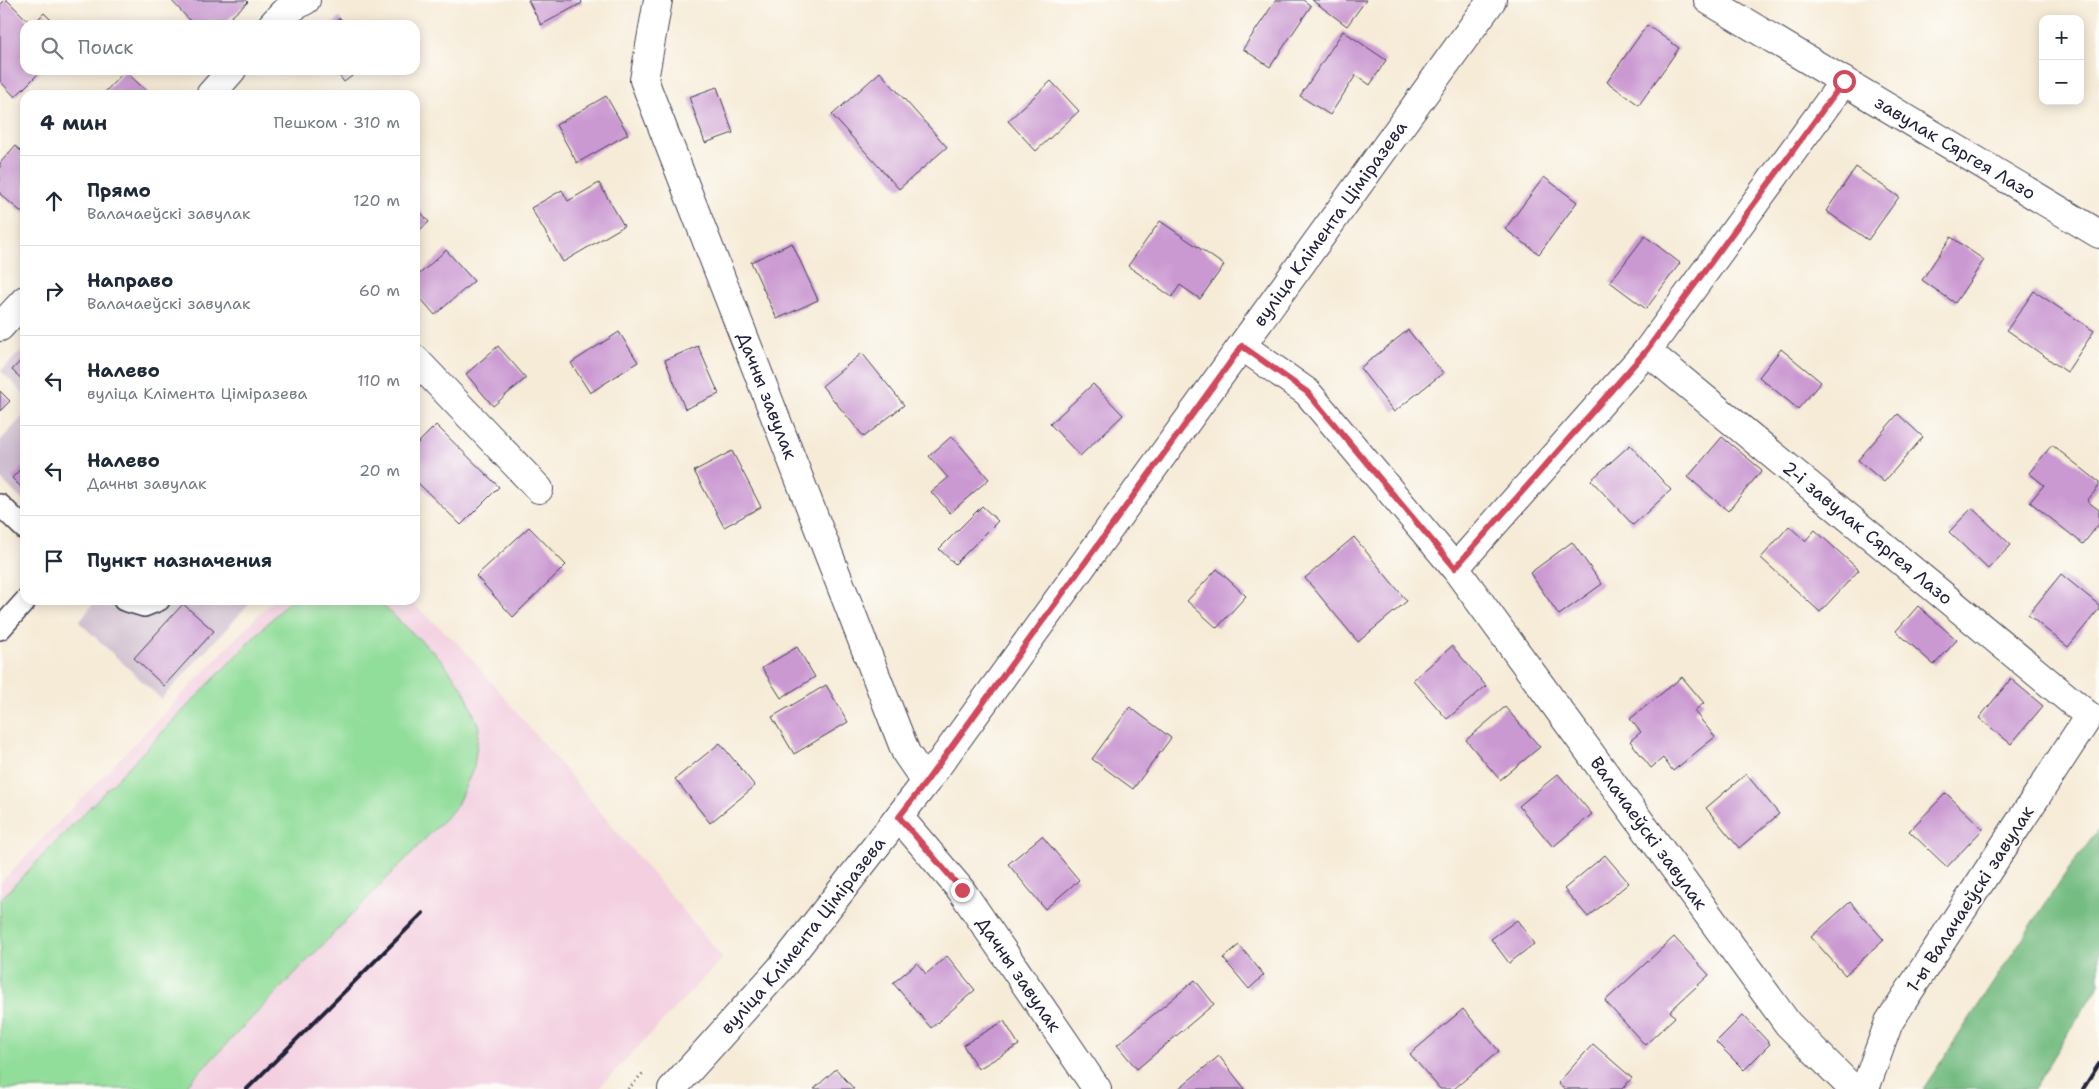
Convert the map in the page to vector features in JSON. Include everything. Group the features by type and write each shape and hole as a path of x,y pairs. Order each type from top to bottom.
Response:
{"street":[{"name":"Дачны завулак","path":"658,0 644,80 906,753 926,782"},
{"name":"вуліца Клімента Ціміразева","path":"672,1089 780,969 926,782 1492,0"},
{"name":"завулак Сяргея Лазо","path":"1708,0 2099,234"},
{"path":"214,90 228,75"},
{"path":"1455,568 1646,351 1844,81"},
{"path":"0,326 20,305"},
{"name":"Валачаеўскі завулак","path":"1242,346 1307,392 1455,568 1788,1024 1853,1089"},
{"name":"2-і завулак Сяргея Лазо","path":"1646,351 2089,716"},
{"path":"420,364 539,489"},
{"name":"1-ы Валачаеўскі завулак","path":"1865,1089 1889,1022 2089,716"},
{"name":"Дачны завулак","path":"899,817 962,890 1096,1089"}],"lane":[{"path":"0,505 20,524"},
{"path":"0,629 22,605"}],"shaded area":[{"path":"20,352 20,390 1,371"},
{"path":"20,419 20,498 0,478 0,441"},
{"path":"92,605 248,605 161,699 79,622"},
{"path":"268,605 415,605 462,647 723,958 598,1089 0,1089 0,883"}],"green space":[{"path":"285,605 382,605 440,658 464,690 479,727 474,767 456,807 183,1089 0,1089 0,900"},
{"path":"2099,829 2099,984 2034,1089 1923,1089 2063,877"}],"building":[{"path":"7,0 27,20 20,20 20,75 37,75 15,97 0,81 0,5"},
{"path":"171,0 246,0 248,2 228,20 189,20"},
{"path":"528,0 581,0 582,3 541,25"},
{"path":"1276,0 1303,0 1311,6 1270,67 1243,49"},
{"path":"1312,0 1366,0 1347,26"},
{"path":"44,13 51,20 37,20"},
{"path":"1647,25 1679,48 1639,105 1607,82"},
{"path":"1343,31 1386,60 1370,85 1356,75 1330,115 1300,96"},
{"path":"880,72 947,147 899,189 832,115"},
{"path":"121,75 129,75 146,90 107,90"},
{"path":"339,75 353,75 344,82"},
{"path":"1051,81 1079,111 1036,151 1008,121"},
{"path":"717,87 733,133 705,143 689,97"},
{"path":"606,96 628,134 577,163 556,125"},
{"path":"15,146 20,150 20,211 0,194 0,163"},
{"path":"1856,167 1899,197 1868,240 1826,211"},
{"path":"1544,177 1577,202 1539,254 1505,229"},
{"path":"599,183 624,226 563,262 531,208 562,190 568,201"},
{"path":"420,211 429,222 420,230"},
{"path":"1160,221 1224,265 1200,299 1180,285 1172,297 1128,266"},
{"path":"1645,236 1680,263 1646,309 1610,282"},
{"path":"1951,237 1984,260 1955,303 1922,280"},
{"path":"792,243 818,300 777,319 751,262"},
{"path":"446,250 474,281 435,315 420,298 420,273"},
{"path":"2034,291 2094,331 2067,372 2007,330"},
{"path":"1408,330 1443,373 1394,412 1360,368"},
{"path":"619,332 638,362 590,393 571,363"},
{"path":"498,346 526,378 493,406 466,374"},
{"path":"698,346 719,394 685,409 665,360"},
{"path":"1781,349 1821,382 1798,409 1759,377"},
{"path":"862,353 904,405 864,437 822,386"},
{"path":"20,361 20,377 12,370"},
{"path":"1093,384 1123,415 1080,456 1050,424"},
{"path":"0,391 10,401 0,411"},
{"path":"1898,414 1923,437 1884,482 1858,460"},
{"path":"436,425 499,487 461,525 420,485 420,441"},
{"path":"952,436 989,479 950,513 931,492 948,478 929,456"},
{"path":"1722,437 1762,470 1728,511 1688,477"},
{"path":"1630,445 1671,490 1633,525 1591,480"},
{"path":"2052,445 2099,482 2099,486 2087,501 2099,510 2099,524 2083,544 2030,502 2044,485 2029,473"},
{"path":"732,451 761,507 724,527 694,471"},
{"path":"20,469 20,486 12,478"},
{"path":"982,506 998,521 955,564 939,549"},
{"path":"1972,508 2011,545 1988,569 1949,532"},
{"path":"1789,526 1805,541 1815,530 1859,570 1820,612 1761,558"},
{"path":"529,527 566,565 513,617 476,576"},
{"path":"1354,537 1407,601 1358,642 1305,578"},
{"path":"1572,542 1602,584 1559,615 1530,573"},
{"path":"1217,569 1246,596 1217,628 1187,601"},
{"path":"2061,574 2099,605 2099,609 2068,647 2028,615"},
{"path":"182,605 214,631 164,686 134,658"},
{"path":"1918,606 1957,640 1934,665 1896,631"},
{"path":"1452,646 1486,686 1447,719 1413,680"},
{"path":"797,647 815,677 781,698 762,668"},
{"path":"1682,677 1704,703 1694,711 1715,737 1673,771 1663,758 1651,768 1630,741 1641,732 1630,719"},
{"path":"2011,679 2043,706 2011,744 1979,718"},
{"path":"826,685 848,722 794,754 772,717"},
{"path":"1130,707 1171,738 1133,789 1092,759"},
{"path":"1505,707 1540,747 1500,780 1466,740"},
{"path":"720,743 755,786 710,823 675,779"},
{"path":"1558,774 1592,814 1553,847 1519,806"},
{"path":"1746,774 1779,814 1739,848 1706,808"},
{"path":"1946,793 1983,829 1947,867 1909,831"},
{"path":"1042,836 1079,880 1045,909 1008,864"},
{"path":"1605,855 1629,883 1588,917 1564,889"},
{"path":"1850,902 1884,940 1845,975 1811,937"},
{"path":"1517,920 1534,944 1509,963 1491,939"},
{"path":"1674,937 1709,975 1670,1011 1675,1017 1645,1045 1605,1001"},
{"path":"1239,945 1264,975 1249,989 1223,958"},
{"path":"947,956 975,990 931,1028 893,983 917,963 926,974"},
{"path":"1195,980 1214,1004 1137,1069 1117,1045"},
{"path":"1463,1009 1499,1051 1454,1089 1440,1089 1410,1054"},
{"path":"1743,1015 1770,1044 1744,1070 1716,1042"},
{"path":"1004,1021 1019,1045 978,1069 963,1045"},
{"path":"1593,1044 1632,1078 1622,1089 1565,1089 1558,1083"},
{"path":"1219,1056 1245,1089 1178,1089"},
{"path":"836,1069 854,1089 814,1089"}],"railway":[{"path":"247,1089 423,913"},
{"path":"2083,1089 2099,1064"}],"route":[{"path":"962,890 899,817 1242,346 1307,392 1455,568 1646,351 1844,81"}]}
